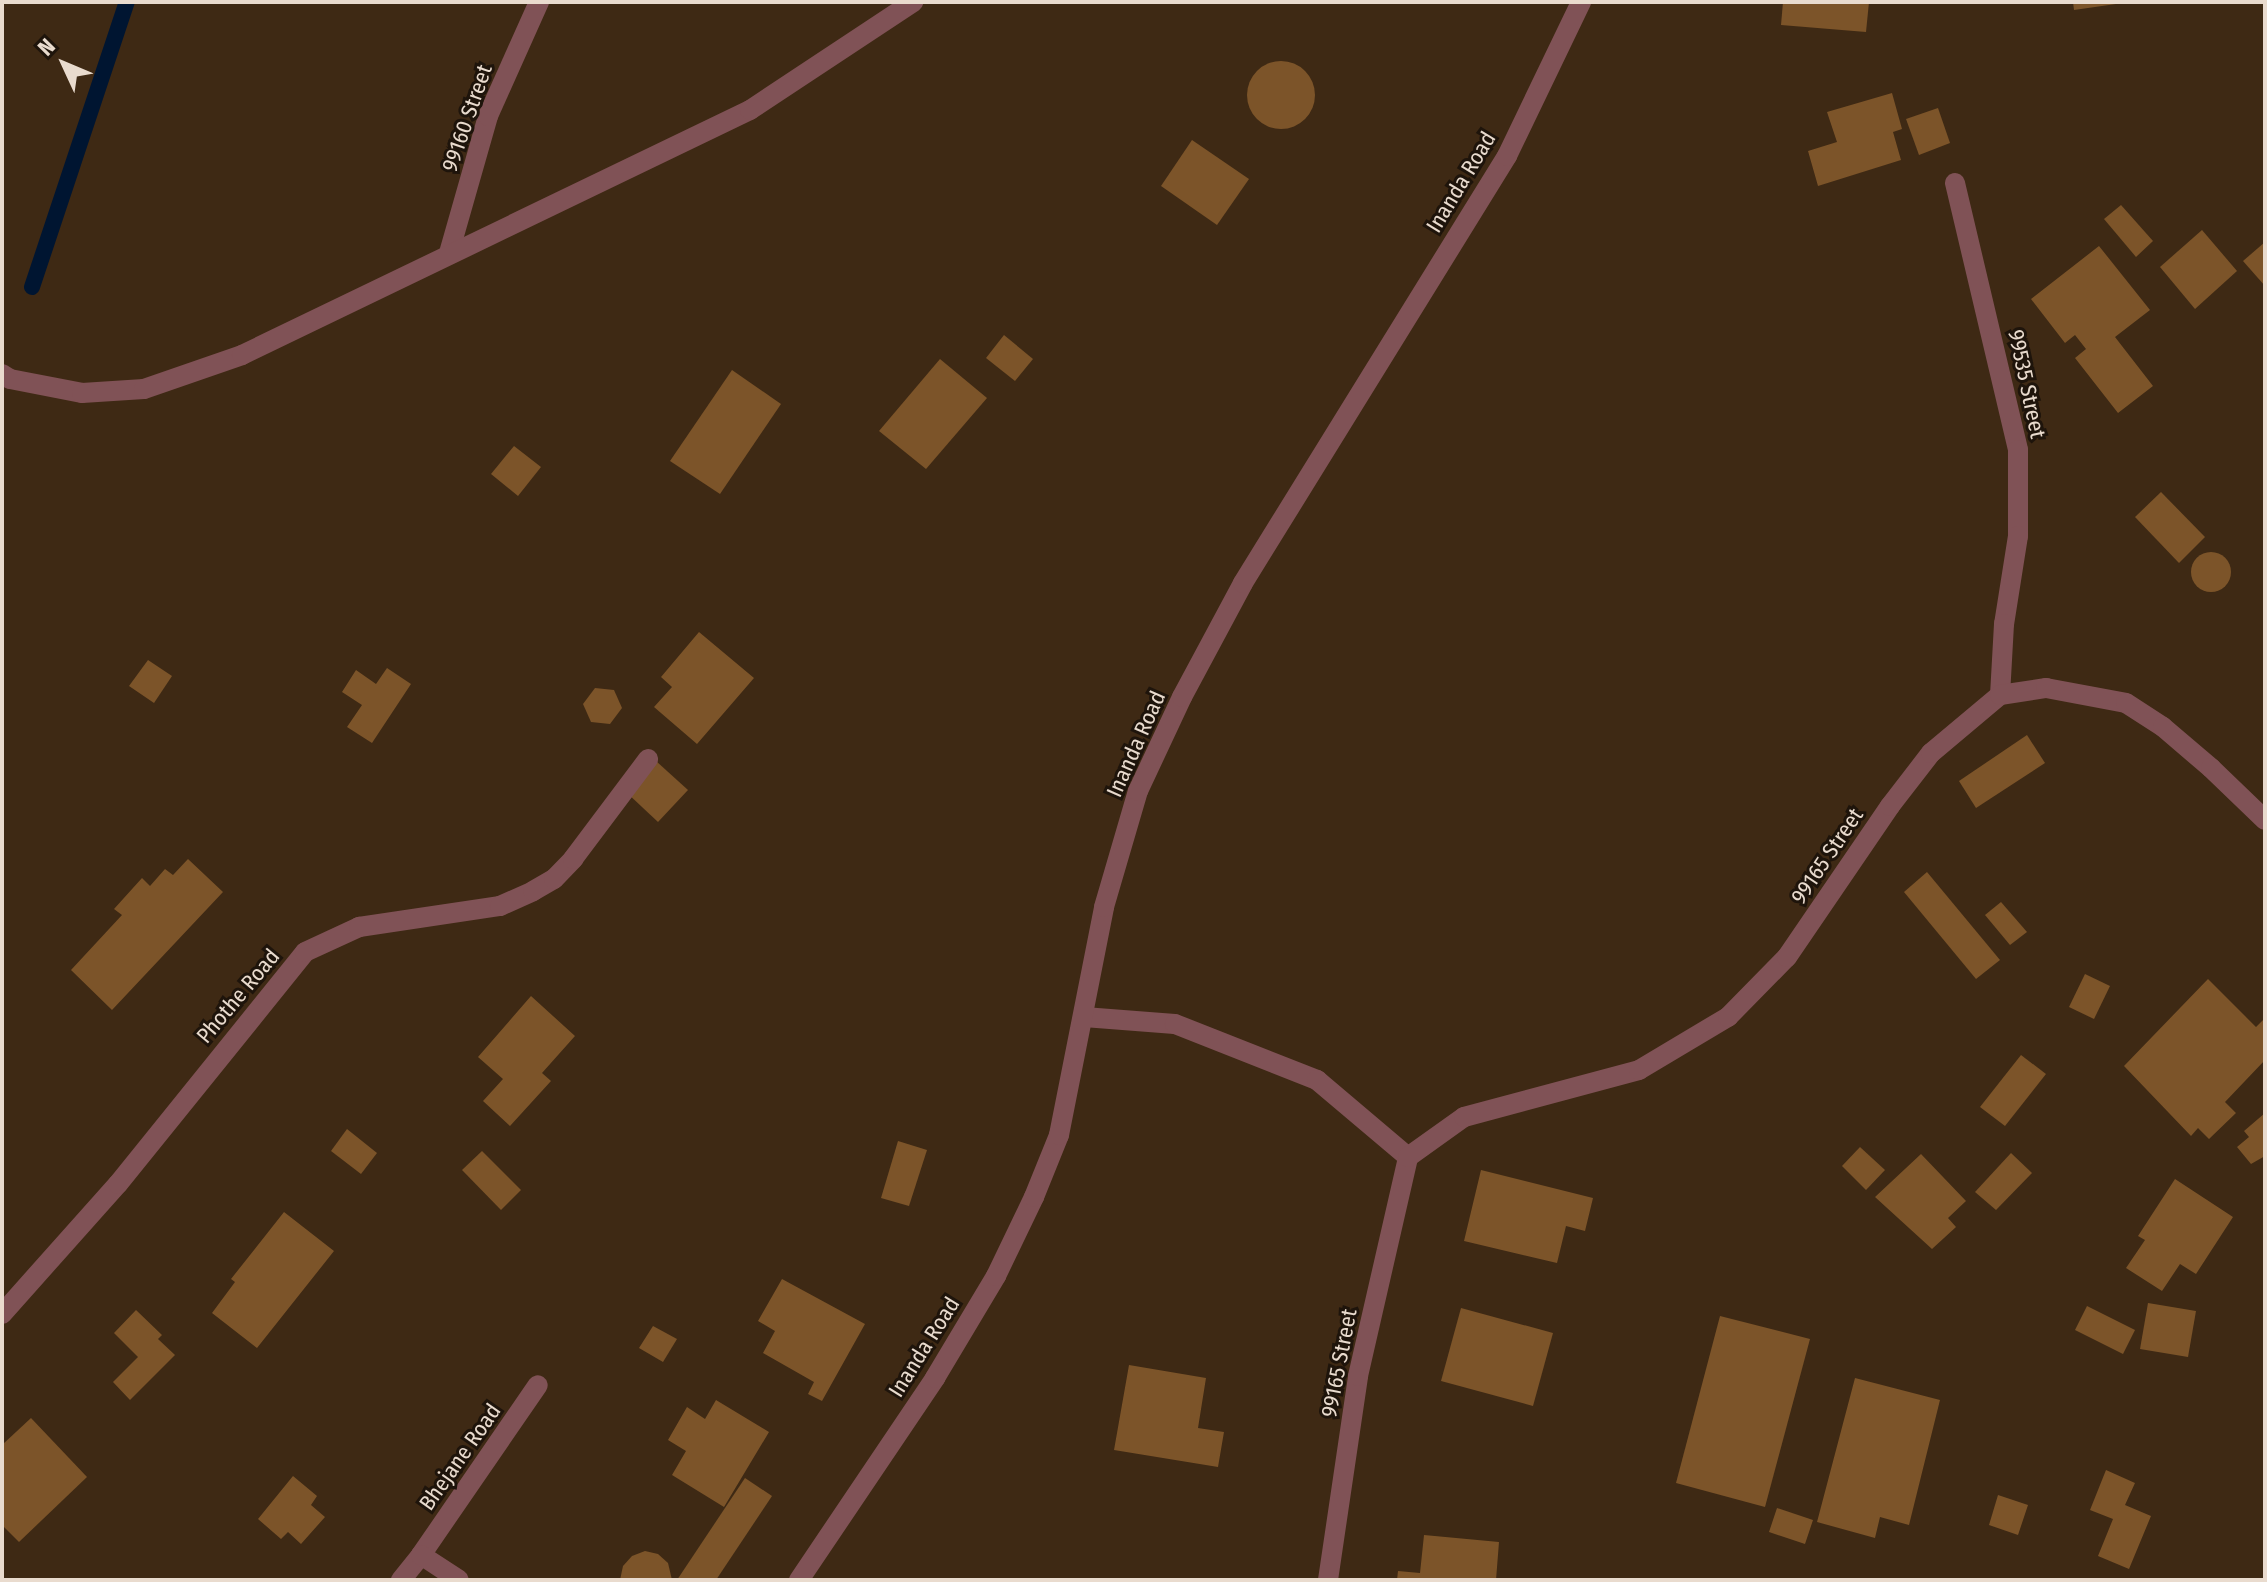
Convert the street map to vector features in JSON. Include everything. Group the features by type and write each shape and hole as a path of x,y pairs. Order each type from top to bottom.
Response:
{"street":[{"name":"99160 Street","path":"449,253 488,116 539,2"},
{"path":"2,374 10,379 82,393 144,389 242,355 750,110 913,2"},
{"name":"Inanda Road","path":"799,1580 935,1378 996,1276 1059,1135 1104,907 1138,791 1182,697 1243,583 1507,156 1581,2"},
{"name":"99535 Street","path":"1955,183 2018,450 2018,536 2004,624 2000,695"},
{"path":"2000,695 2046,688 2126,703 2163,727 2265,820"},
{"name":"99165 Street","path":"1328,1580 1358,1376 1408,1157 1464,1117 1639,1070 1728,1017 1787,957 1890,806 1931,753 2000,695"},
{"name":"Phothe Road","path":"2,1314 118,1184 305,952 359,927 500,906 533,891 554,879 573,859 648,759"},
{"path":"1084,1017 1175,1024 1317,1080 1408,1157"},
{"name":"Bhejane Road","path":"401,1580 538,1385"},
{"path":"421,1555 459,1580"}],"building":[{"path":"1783,2 1869,2 1866,32 1781,25"},
{"path":"2073,2 2116,2 2116,4 2074,10"},
{"path":"1281,61 1294,63 1305,71 1313,82 1313,108 1305,119 1294,127 1281,129 1268,127 1257,119 1249,108 1247,95 1249,82 1257,71 1268,63"},
{"path":"1892,93 1902,129 1893,132 1901,160 1818,186 1808,151 1837,142 1827,112"},
{"path":"1938,108 1950,143 1919,155 1906,119"},
{"path":"1192,140 1249,179 1217,225 1161,186"},
{"path":"2121,205 2153,241 2136,257 2104,219"},
{"path":"2202,230 2237,271 2195,309 2160,267"},
{"path":"2265,242 2265,286 2243,261"},
{"path":"2099,246 2150,310 2115,337 2153,386 2118,413 2075,358 2086,349 2075,335 2065,343 2031,299"},
{"path":"1004,335 1033,359 1015,381 986,358"},
{"path":"940,359 987,398 926,469 879,431"},
{"path":"732,370 781,404 720,494 670,461"},
{"path":"514,446 541,467 518,496 491,474"},
{"path":"2161,492 2205,537 2179,563 2135,517"},
{"path":"2211,552 2225,558 2231,572 2225,586 2211,592 2197,586 2191,572 2197,558"},
{"path":"699,632 754,678 697,744 654,707 672,687 661,677"},
{"path":"148,660 172,676 154,703 129,686"},
{"path":"387,668 411,684 372,743 347,727 362,705 342,692 356,670 376,684"},
{"path":"595,688 614,690 622,708 610,724 591,722 583,704"},
{"path":"2027,735 2045,763 1976,808 1959,781"},
{"path":"656,761 688,790 658,822 626,792"},
{"path":"188,859 223,892 112,1010 71,970 122,915 114,909 142,878 150,886 165,869 173,875"},
{"path":"1927,872 2000,960 1976,979 1904,892"},
{"path":"2001,902 2027,932 2010,945 1985,915"},
{"path":"2085,974 2110,986 2094,1019 2069,1007"},
{"path":"2208,979 2256,1027 2265,1018 2265,1060 2225,1102 2236,1113 2209,1139 2198,1128 2191,1136 2124,1066"},
{"path":"531,996 575,1036 542,1073 551,1081 510,1126 483,1101 503,1079 478,1057"},
{"path":"2021,1055 2046,1074 2005,1126 1980,1107"},
{"path":"2265,1113 2265,1156 2251,1164 2237,1147 2249,1137 2244,1131"},
{"path":"347,1129 377,1153 361,1174 331,1151"},
{"path":"898,1141 927,1150 909,1206 881,1198"},
{"path":"1860,1147 1885,1170 1866,1190 1842,1166"},
{"path":"482,1151 521,1190 501,1210 462,1170"},
{"path":"2011,1153 2032,1173 1996,1210 1975,1192"},
{"path":"1921,1154 1966,1201 1948,1218 1956,1227 1932,1249 1875,1197"},
{"path":"1481,1170 1593,1198 1585,1231 1566,1226 1557,1263 1464,1241"},
{"path":"2175,1179 2233,1217 2196,1274 2180,1264 2162,1291 2126,1268 2145,1240 2138,1236"},
{"path":"284,1212 334,1251 257,1348 212,1313 235,1282 231,1279"},
{"path":"782,1279 865,1324 822,1401 808,1394 814,1382 763,1353 775,1331 758,1321"},
{"path":"2148,1303 2196,1311 2188,1357 2140,1349"},
{"path":"2087,1306 2135,1330 2123,1354 2075,1330"},
{"path":"1461,1308 1553,1333 1533,1406 1441,1381"},
{"path":"136,1310 162,1335 158,1339 175,1355 130,1400 113,1382 138,1357 114,1333"},
{"path":"1720,1316 1810,1339 1765,1507 1676,1483"},
{"path":"653,1326 677,1339 663,1362 639,1348"},
{"path":"1129,1365 1206,1378 1198,1428 1224,1432 1218,1467 1114,1450"},
{"path":"1855,1378 1940,1400 1909,1525 1880,1517 1875,1538 1817,1522"},
{"path":"716,1400 769,1432 724,1507 672,1475 686,1451 668,1440 687,1407 705,1419"},
{"path":"31,1418 87,1477 19,1542 2,1525 2,1445"},
{"path":"2106,1470 2135,1483 2125,1505 2151,1516 2129,1569 2098,1556 2113,1519 2090,1510"},
{"path":"293,1476 317,1496 311,1505 325,1517 301,1544 288,1532 281,1539 258,1519"},
{"path":"745,1478 772,1496 716,1580 677,1580"},
{"path":"1998,1495 2028,1505 2018,1535 1989,1525"},
{"path":"1777,1508 1813,1520 1805,1544 1769,1532"},
{"path":"1424,1535 1499,1542 1496,1580 1397,1580 1398,1571 1420,1573"},
{"path":"645,1551 658,1554 668,1563 672,1580 620,1580 623,1566 632,1556"}],"waterway":[{"path":"32,287 127,2"}]}
